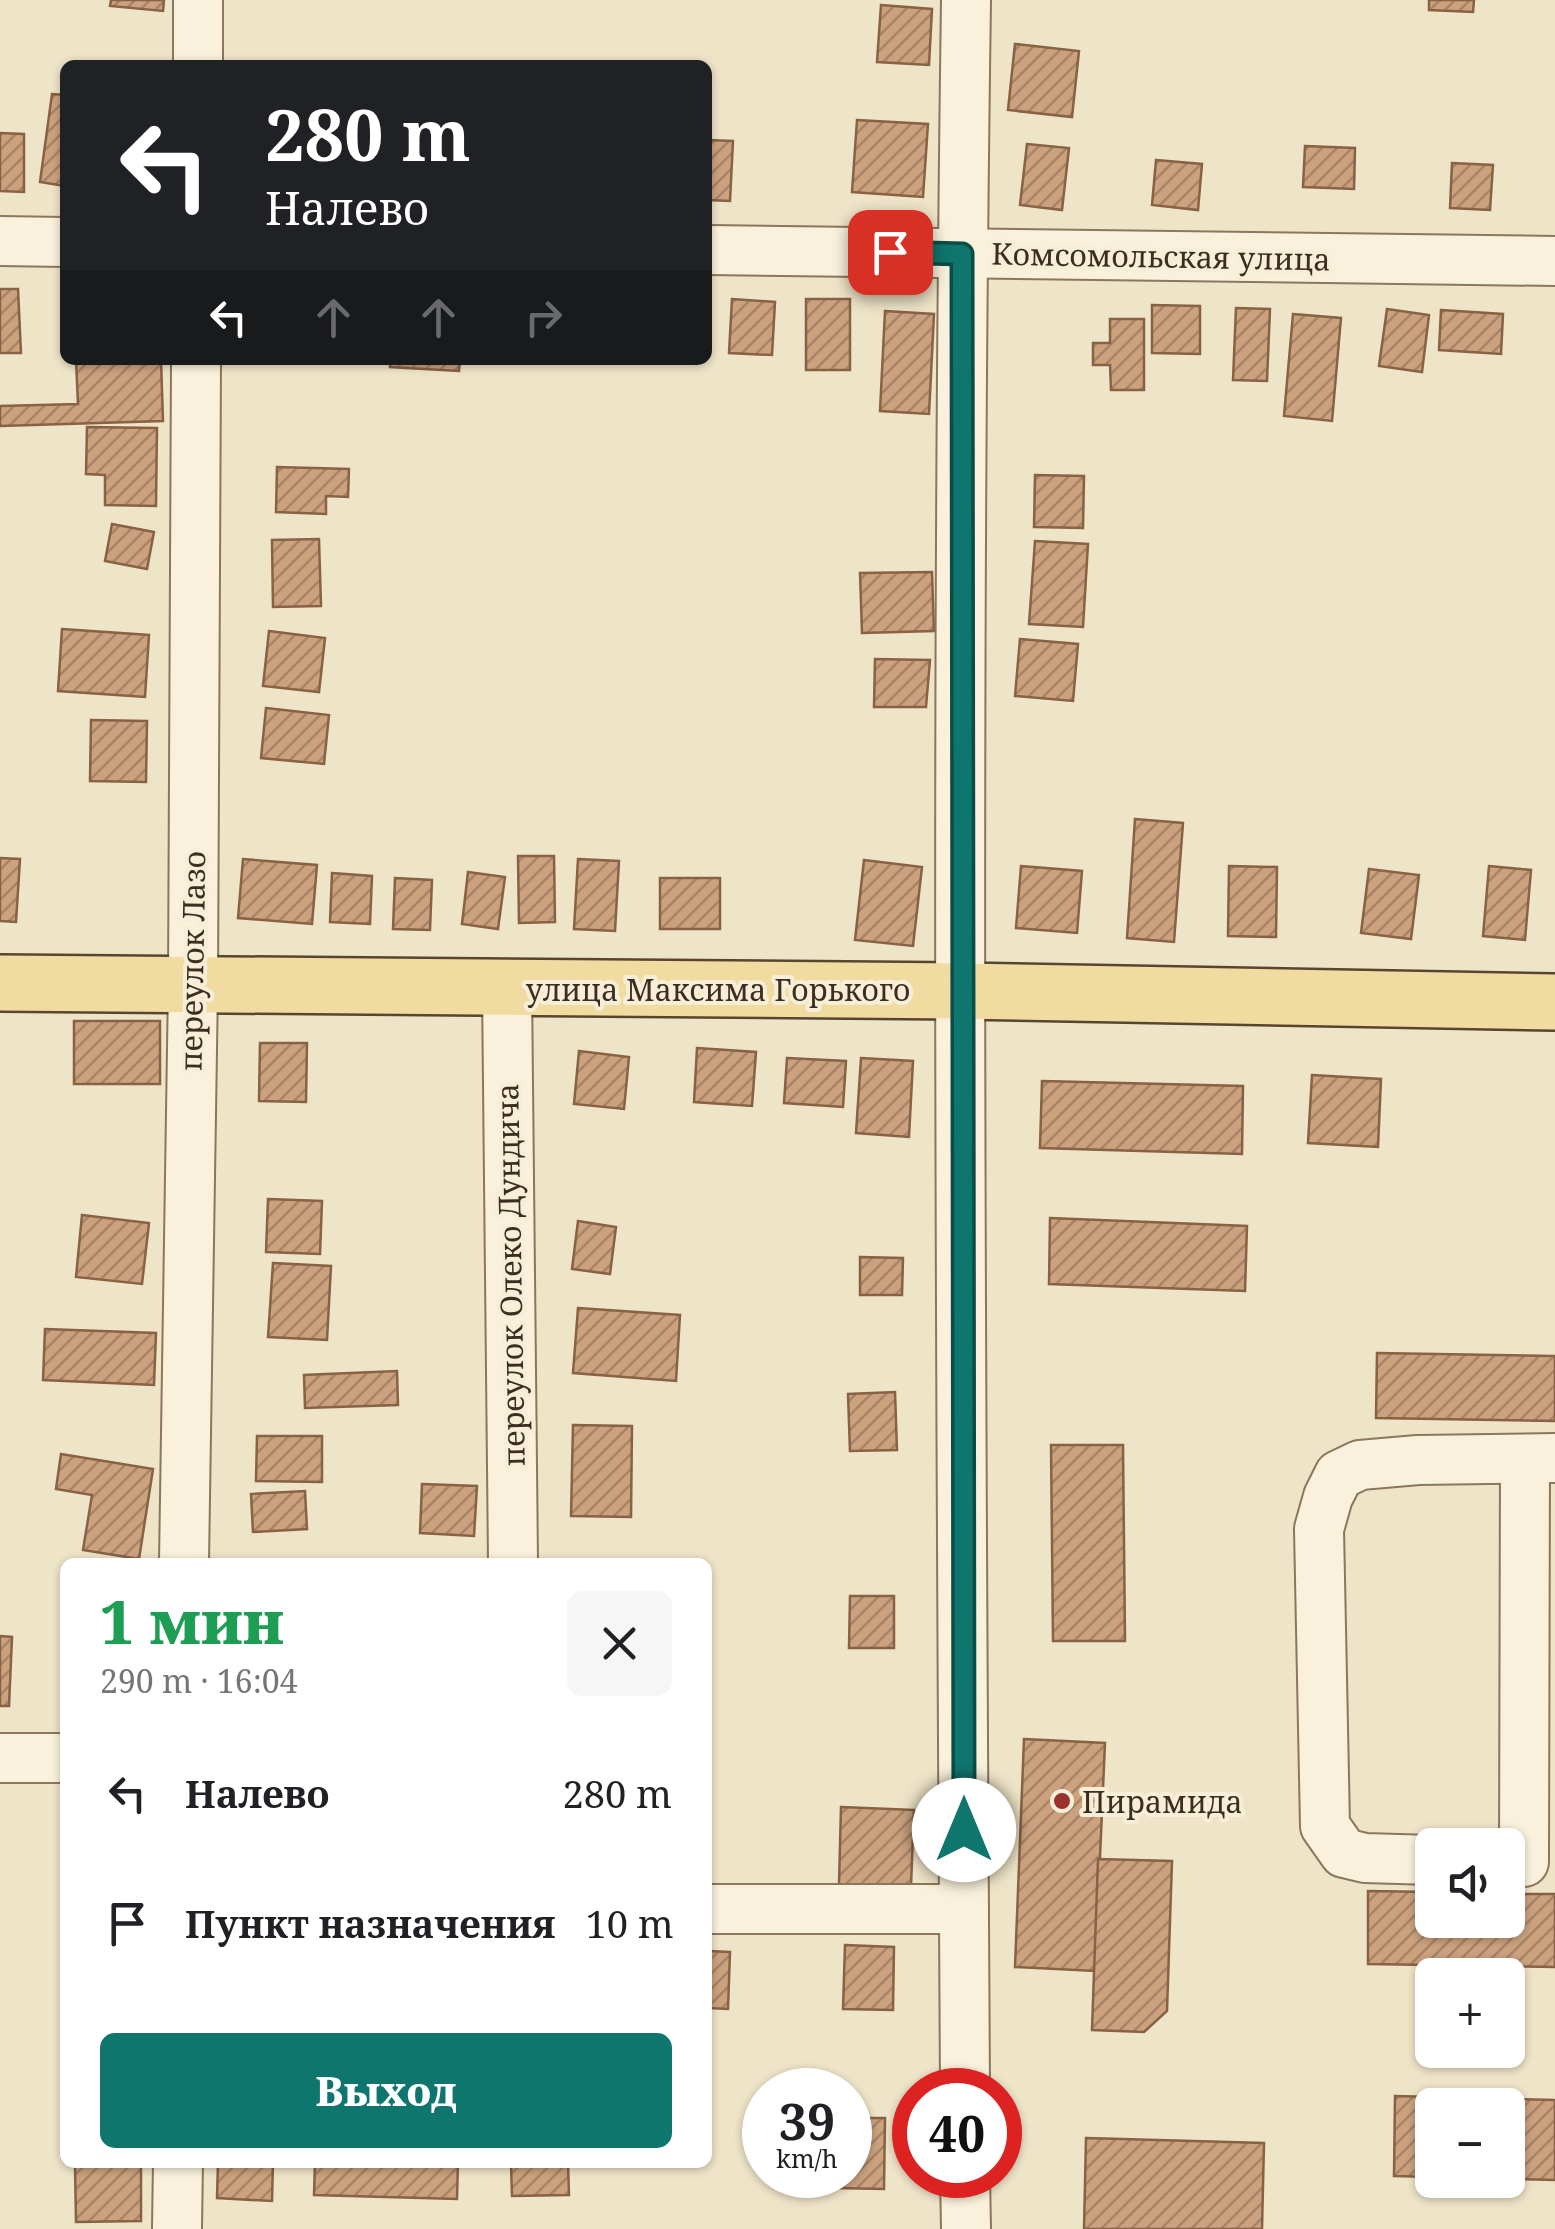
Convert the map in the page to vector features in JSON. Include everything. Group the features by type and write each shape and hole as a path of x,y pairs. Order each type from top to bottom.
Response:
{"main road":[{"name":"улица Максима Горького","path":"0,983 961,991 1555,1002"}],"street":[{"path":"198,0 198,60"},
{"path":"965,2068 961,991 966,0"},
{"path":"0,241 60,242"},
{"name":"Комсомольская улица","path":"712,250 1555,261"},
{"name":"переулок Лазо","path":"184,1558 193,985 196,365"},
{"name":"переулок Олеко Дундича","path":"507,988 513,1558"},
{"path":"1415,1859 1365,1858 1344,1853 1325,1826 1319,1530 1328,1497 1340,1475 1360,1465 1540,1458 1529,1862"},
{"path":"0,1758 60,1758"},
{"path":"712,1909 964,1910"},
{"path":"177,2229 178,2168"},
{"path":"966,2198 966,2229"}],"building":[{"path":"111,0 164,0 163,11 110,6"},
{"path":"1429,0 1474,0 1473,12 1429,10"},
{"path":"881,5 932,9 929,65 877,62"},
{"path":"1015,44 1079,51 1072,117 1008,110"},
{"path":"52,94 60,95 60,185 40,182"},
{"path":"857,120 928,124 923,197 852,192"},
{"path":"0,133 24,134 24,192 0,191"},
{"path":"712,140 733,141 730,201 712,200"},
{"path":"1027,144 1069,148 1062,210 1020,205"},
{"path":"1305,146 1355,148 1354,189 1303,187"},
{"path":"1156,160 1202,164 1198,210 1152,205"},
{"path":"1452,163 1493,165 1490,210 1450,208"},
{"path":"0,289 18,289 21,353 0,353"},
{"path":"732,299 775,302 772,355 729,353"},
{"path":"806,299 850,299 850,370 806,370"},
{"path":"1152,305 1200,306 1200,354 1152,353"},
{"path":"1236,308 1270,309 1267,381 1233,380"},
{"path":"1387,309 1429,315 1422,372 1379,366"},
{"path":"1441,310 1503,314 1501,354 1439,350"},
{"path":"885,311 934,314 929,414 880,411"},
{"path":"1293,314 1341,318 1332,421 1284,416"},
{"path":"1110,319 1144,319 1144,390 1111,390 1110,365 1093,365 1093,343 1110,343"},
{"path":"76,365 161,365 163,421 0,426 0,406 78,404"},
{"path":"390,365 460,365 459,371"},
{"path":"87,427 157,428 156,506 105,505 105,475 86,474"},
{"path":"277,467 349,469 348,497 326,496 326,514 276,512"},
{"path":"1035,475 1084,476 1083,528 1034,527"},
{"path":"112,524 154,532 147,569 105,561"},
{"path":"319,539 321,606 273,607 272,540"},
{"path":"1035,541 1088,544 1083,627 1029,624"},
{"path":"932,572 934,631 862,633 860,573"},
{"path":"62,629 149,635 145,697 58,691"},
{"path":"269,631 325,638 319,692 263,686"},
{"path":"1020,639 1078,644 1073,701 1015,696"},
{"path":"875,659 930,660 926,707 874,707"},
{"path":"266,708 329,715 324,764 261,758"},
{"path":"91,720 147,721 146,782 90,781"},
{"path":"1135,819 1183,823 1174,942 1127,938"},
{"path":"518,856 554,856 555,922 519,923"},
{"path":"0,858 20,859 16,922 0,921"},
{"path":"243,859 317,865 312,924 238,918"},
{"path":"578,859 619,861 615,931 574,929"},
{"path":"864,860 922,867 913,946 855,940"},
{"path":"1021,866 1082,871 1077,933 1016,928"},
{"path":"1229,866 1277,867 1276,937 1228,936"},
{"path":"1489,866 1531,870 1525,940 1483,936"},
{"path":"1369,869 1419,875 1411,939 1361,933"},
{"path":"468,872 505,877 498,929 462,924"},
{"path":"332,873 372,876 370,924 330,922"},
{"path":"395,878 432,880 430,930 393,929"},
{"path":"660,878 720,878 720,929 660,929"},
{"path":"74,1021 160,1021 160,1084 74,1084"},
{"path":"260,1043 307,1043 306,1102 259,1101"},
{"path":"697,1048 756,1052 752,1106 694,1102"},
{"path":"579,1051 629,1057 624,1109 574,1104"},
{"path":"787,1058 846,1061 843,1107 784,1103"},
{"path":"861,1058 913,1061 909,1137 856,1133"},
{"path":"1312,1075 1381,1079 1378,1147 1308,1143"},
{"path":"1042,1081 1243,1086 1242,1154 1040,1148"},
{"path":"268,1199 322,1201 320,1254 266,1252"},
{"path":"82,1215 149,1223 142,1284 76,1277"},
{"path":"1050,1218 1247,1226 1245,1291 1049,1284"},
{"path":"578,1221 616,1227 610,1274 572,1269"},
{"path":"860,1257 903,1258 902,1295 860,1295"},
{"path":"273,1263 331,1266 327,1340 268,1337"},
{"path":"578,1308 680,1315 676,1381 573,1373"},
{"path":"45,1329 156,1333 154,1385 43,1380"},
{"path":"1377,1353 1555,1356 1555,1421 1376,1418"},
{"path":"397,1371 398,1405 305,1408 304,1375"},
{"path":"895,1392 897,1450 850,1451 848,1394"},
{"path":"573,1425 632,1426 631,1517 571,1516"},
{"path":"257,1436 322,1436 322,1482 256,1481"},
{"path":"1051,1445 1123,1445 1125,1641 1053,1641"},
{"path":"61,1454 153,1469 139,1558 83,1550 92,1495 56,1489"},
{"path":"422,1484 477,1486 474,1536 420,1533"},
{"path":"305,1491 307,1529 253,1532 251,1494"},
{"path":"850,1596 894,1596 894,1648 849,1648"},
{"path":"0,1636 12,1637 9,1706 0,1706"},
{"name":"Пирамида","path":"1024,1739 1105,1743 1095,1971 1015,1967"},
{"path":"841,1807 914,1810 911,1886 839,1884"},
{"path":"1098,1859 1172,1861 1167,2011 1144,2032 1092,2030"},
{"path":"1368,1891 1415,1892 1415,1938 1525,1938 1525,1894 1555,1894 1555,1967 1525,1967 1525,1958 1415,1958 1415,1965 1368,1964"},
{"path":"845,1945 894,1947 893,2010 843,2009"},
{"path":"712,1951 730,1952 728,2009 712,2008"},
{"path":"1395,2096 1415,2096 1415,2177 1394,2176"},
{"path":"1525,2099 1555,2100 1555,2180 1525,2179"},
{"path":"872,2118 885,2118 884,2189 872,2189"},
{"path":"1086,2138 1264,2143 1262,2229 1084,2229"},
{"path":"75,2168 141,2168 141,2221 76,2222"},
{"path":"218,2168 273,2168 272,2201 217,2198"},
{"path":"315,2168 458,2168 457,2199 314,2195"},
{"path":"511,2168 568,2168 569,2195 512,2196"}],"place":[{"name":"Пирамида","path":"1062,1801"}],"route":[{"path":"890,252 962,254 964,1830"}]}
